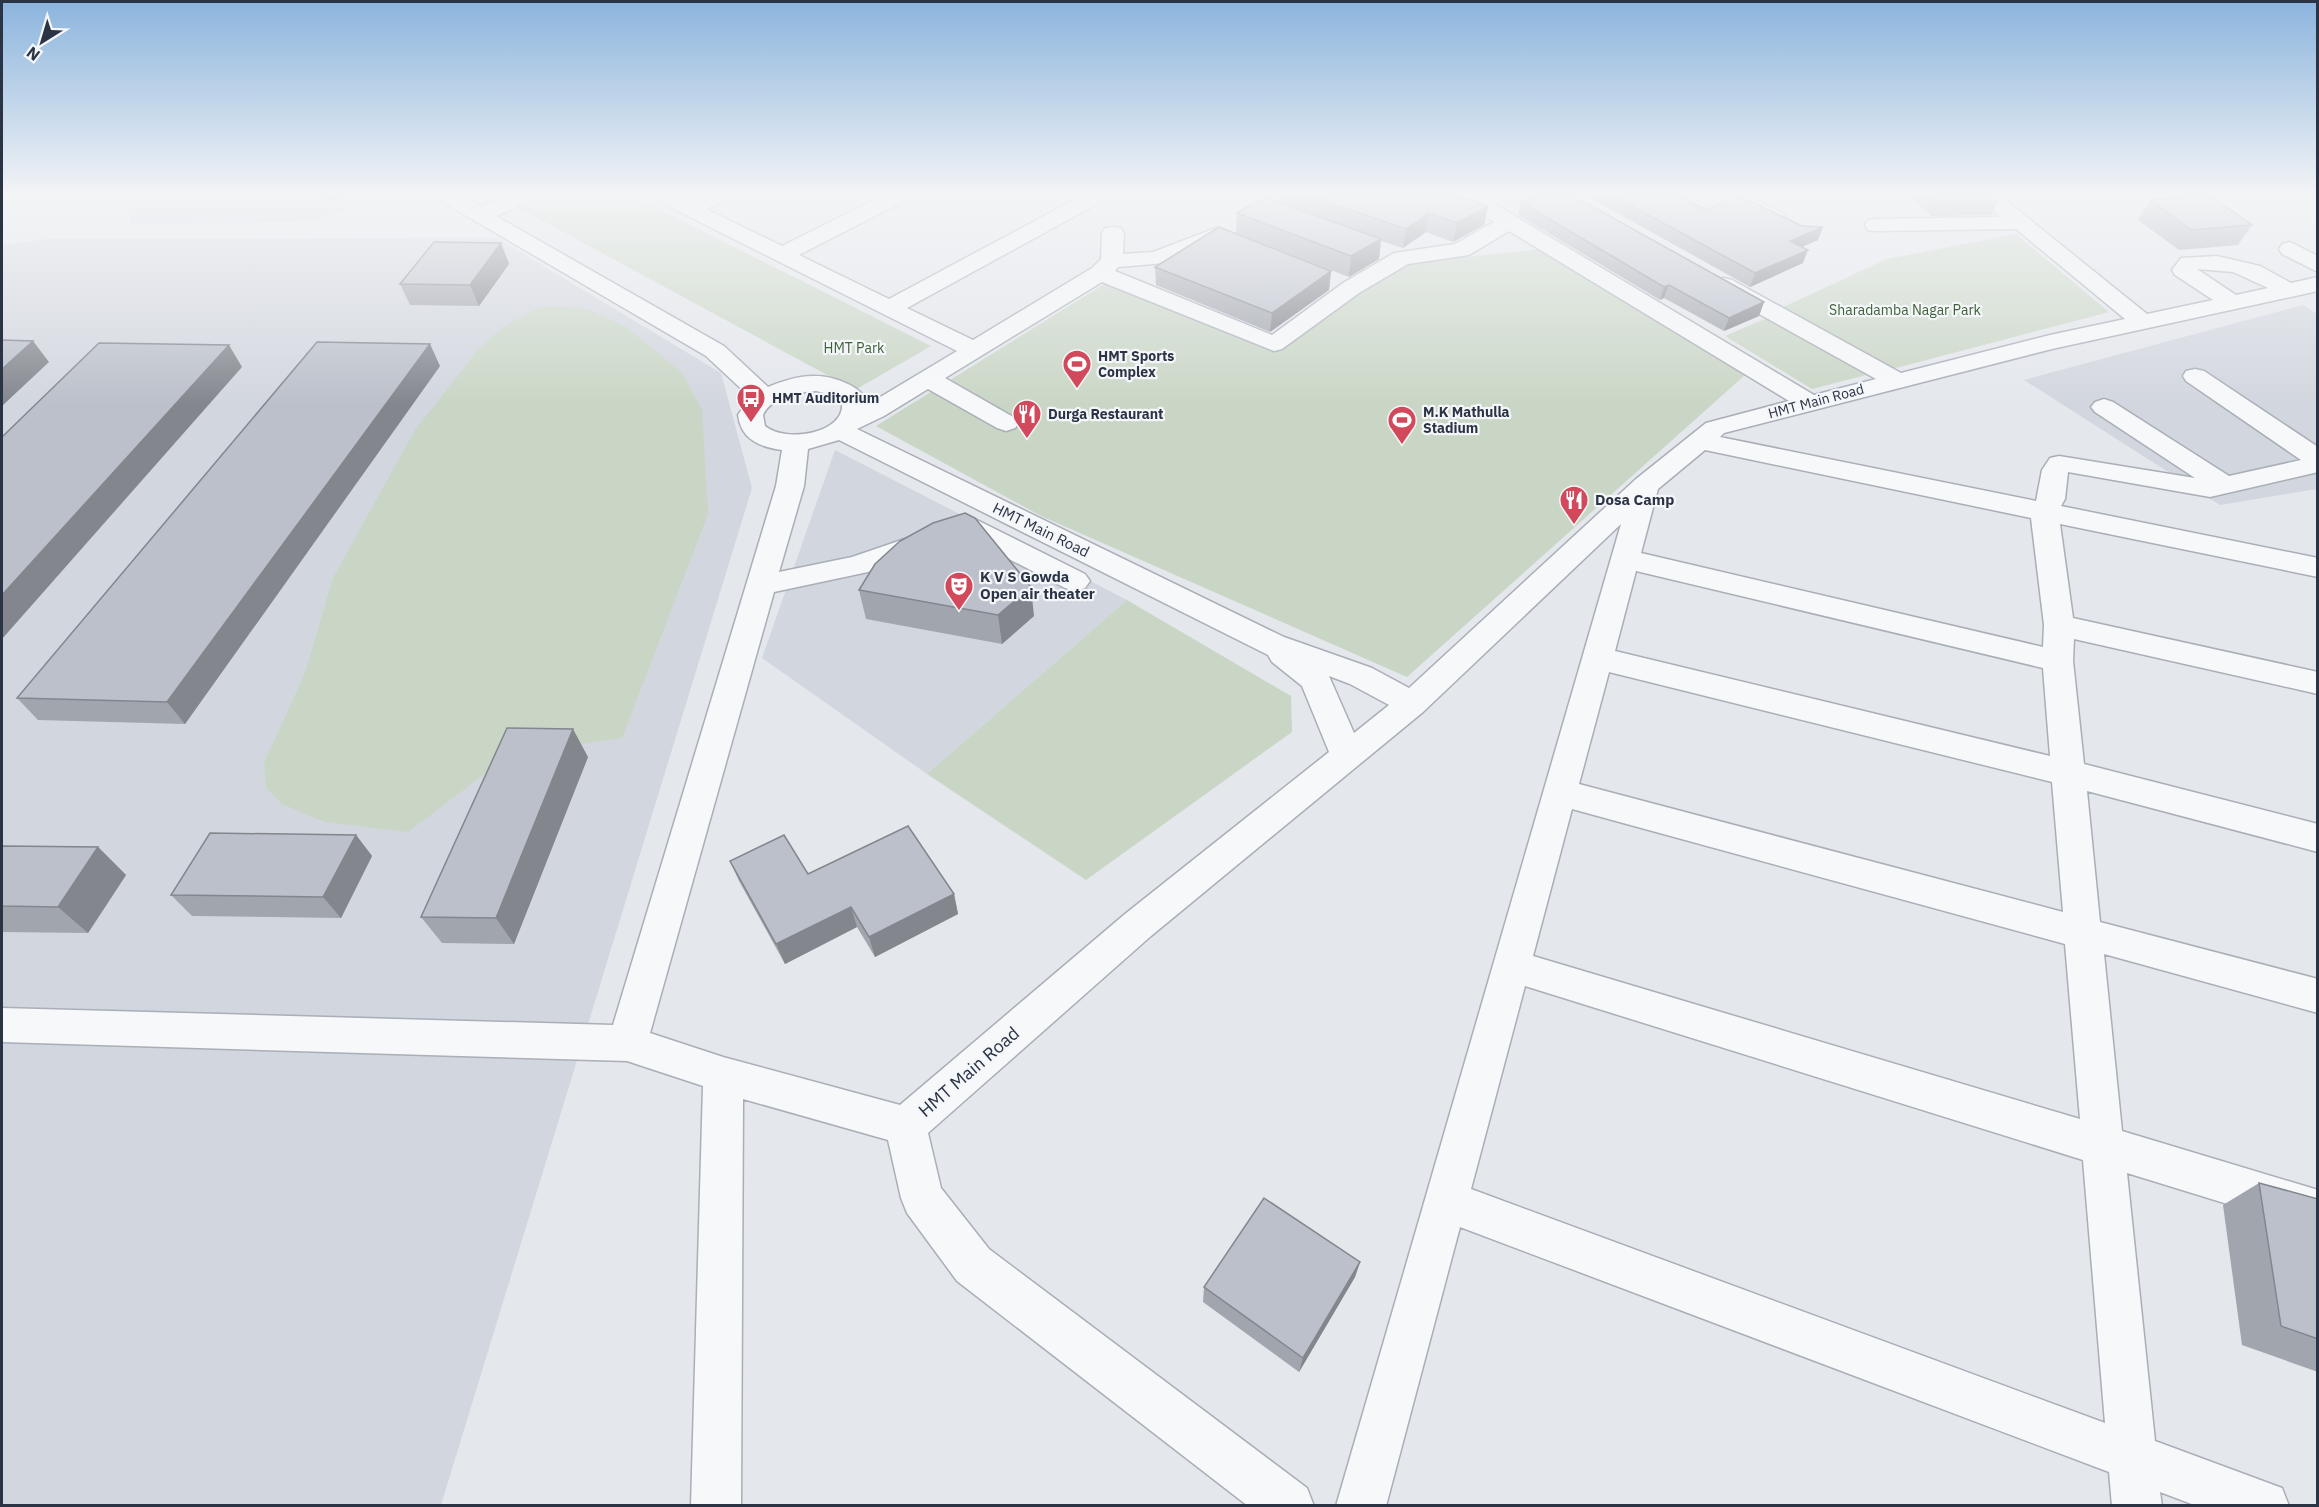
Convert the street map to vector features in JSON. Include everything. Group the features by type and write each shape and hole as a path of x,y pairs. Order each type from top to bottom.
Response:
{"street":[{"path":"565,264 715,351 766,398"},
{"path":"801,264 974,350"},
{"path":"889,308 970,264"},
{"path":"846,426 856,410 854,400 846,391 817,383 799,384 779,390 758,403 751,413 751,423 757,433 769,440 796,444 815,441 846,426 875,411 1106,267 1121,264"},
{"path":"1106,267 1274,344 1341,284 1387,264"},
{"path":"1579,264 1810,403"},
{"path":"2071,264 2143,322"},
{"path":"2188,264 2183,270 2232,302"},
{"path":"2235,264 2306,289"},
{"path":"1708,276 1896,380"},
{"name":"HMT Main Road","path":"1289,1506 973,1265 922,1198 906,1126 1138,925 1412,704 1646,485 1715,428 1896,380 2232,302 2306,289"},
{"path":"2195,376 2318,461"},
{"path":"928,379 1006,423"},
{"path":"2104,407 2225,486"},
{"name":"HMT Main Road","path":"846,426 994,507 1273,645 1361,676 1412,704"},
{"path":"1700,441 2318,568"},
{"path":"627,1043 790,486 796,444"},
{"path":"2137,1506 2068,773 2059,643 2044,511 2051,499 2055,470 2059,464 2210,489 2318,461"},
{"path":"1361,1506 1646,485"},
{"path":"762,585 858,565 965,525 994,507"},
{"path":"965,525 1075,580"},
{"path":"1625,559 2059,643 2318,683"},
{"name":"HMT Main Road","path":"1273,645 1315,680 1348,757"},
{"path":"1598,658 2068,773 2318,838"},
{"path":"1560,792 2318,996"},
{"path":"1512,966 2318,1211"},
{"path":"2,1025 627,1043 723,1075 906,1126"},
{"path":"716,1506 723,1075"},
{"path":"1446,1201 2132,1454 2264,1506"}],"shaded area":[{"path":"2,264 541,264 721,373 752,488 441,1505 2,1505"},
{"path":"2303,305 2317,314 2317,489 2220,505 2024,380"},
{"path":"835,450 1127,600 927,774 762,658"}],"green space":[{"name":"HMT Park","path":"623,264 769,264 931,346 855,390"},
{"name":"M.K Mathulla Stadium","path":"1402,264 1565,264 1745,375 1407,677 1041,516 876,426 1106,283 1270,351"},
{"name":"Sharadamba Nagar Park","path":"1875,264 2052,264 2109,312 1892,369 1781,308"},
{"path":"549,306 587,309 628,328 683,374 702,410 708,514 622,738 511,754 408,832 325,822 282,804 266,788 264,763 305,673 333,578 415,430 478,350 503,327 538,308"},
{"path":"1767,318 1866,375 1812,389 1725,336"},
{"path":"1127,600 1291,696 1292,732 1086,880 927,774"}],"building":[{"path":"416,264 485,264 470,285 400,284"},
{"path":"1159,264 1314,264 1331,271 1272,313 1155,267"},
{"path":"1626,264 1696,264 1764,302 1729,318 1669,285 1664,287"},
{"path":"1739,264 1775,264 1755,273"},
{"path":"2,340 33,341 2,369"},
{"path":"317,342 430,344 167,702 17,698"},
{"path":"99,343 229,345 2,595 2,437"},
{"path":"965,513 975,518 1031,587 998,615 859,590 875,564 900,541 933,523"},
{"path":"507,728 573,729 496,918 421,917"},
{"path":"908,826 954,894 869,937 851,907 776,944 730,861 784,835 808,874"},
{"path":"210,833 356,835 323,897 171,895"},
{"path":"2,846 98,847 58,907 2,906"},
{"path":"2259,1183 2318,1199 2318,1339 2281,1326"},
{"path":"1264,1198 1360,1262 1303,1358 1204,1287"}],"place":[{"name":"HMT Sports Complex","path":"1077,390"},
{"name":"HMT Auditorium","path":"751,424"},
{"name":"Durga Restaurant","path":"1027,440"},
{"name":"M.K Mathulla Stadium","path":"1402,446"},
{"name":"Dosa Camp","path":"1574,526"},
{"name":"K V S Gowda Open air theater","path":"959,612"}]}
